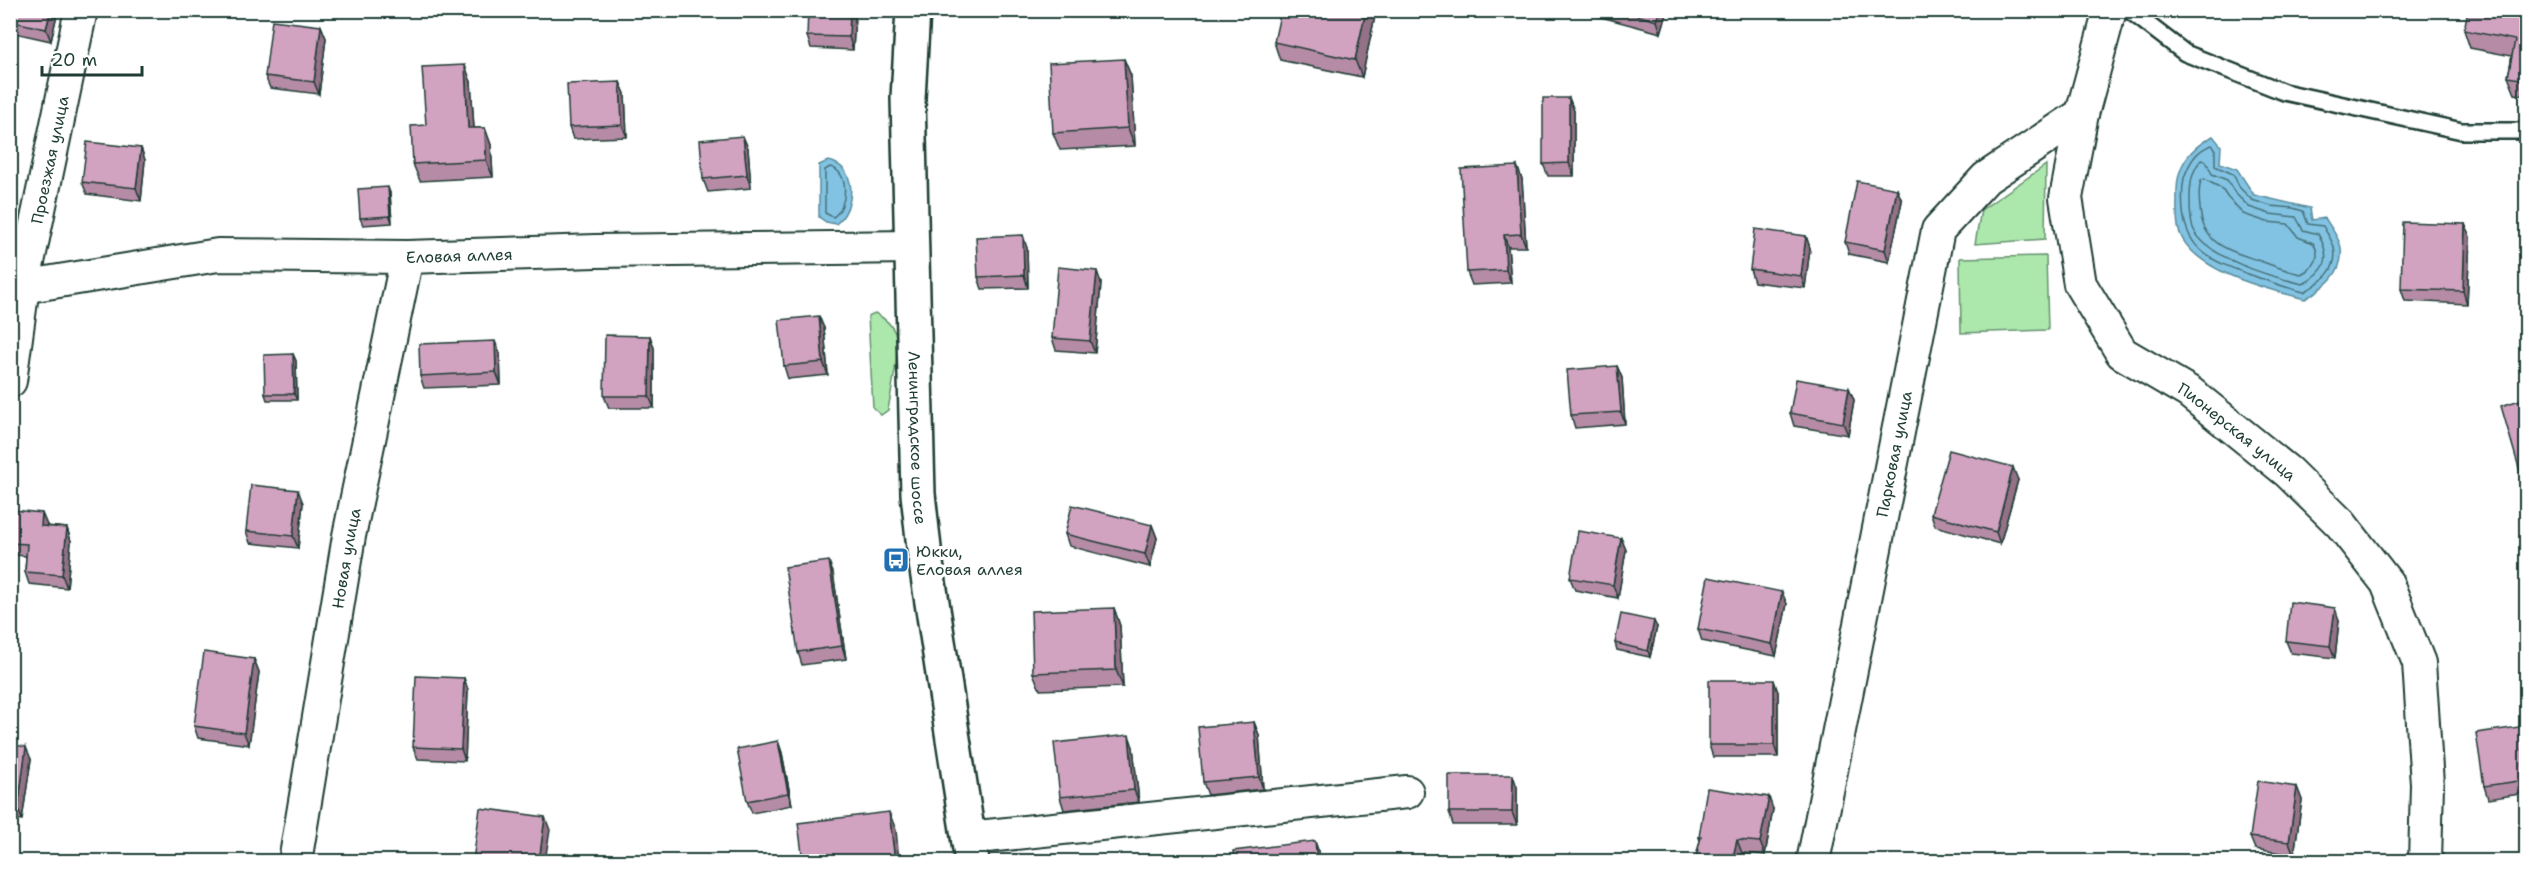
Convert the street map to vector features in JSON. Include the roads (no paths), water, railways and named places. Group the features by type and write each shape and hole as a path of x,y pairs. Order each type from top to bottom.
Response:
{"main road":[{"name":"Ленинградское шоссе","path":"912,10 908,98 918,494 924,557 970,850"}],"street":[{"name":"Проезжая улица","path":"10,381 17,287 81,10"},
{"name":"Пионерская улица","path":"2110,10 2082,114 2066,198 2080,284 2122,352 2188,392 2288,472 2341,524 2387,583 2419,663 2427,784 2425,861"},
{"name":"Парковая улица","path":"1814,861 1938,231 1986,178 2082,114"},
{"name":"Еловая аллея","path":"17,287 218,255 407,257 596,251 910,247"},
{"name":"Новая улица","path":"295,861 349,536 407,257"},
{"path":"970,850 1407,792"}],"lane":[{"path":"2129,10 2186,52 2284,92 2462,131 2526,131"}],"water":[{"path":"2213,136 2221,146 2220,163 2237,169 2254,195 2310,208 2312,220 2325,218 2337,237 2341,257 2336,272 2326,284 2305,299 2252,284 2215,268 2199,258 2187,245 2179,231 2177,184 2179,175 2191,153"},
{"path":"828,161 838,164 845,171 851,188 847,208 843,217 836,224 826,222 819,217 819,165"}],"place":[{"name":"Юкки, Еловая аллея","path":"896,560"}]}
